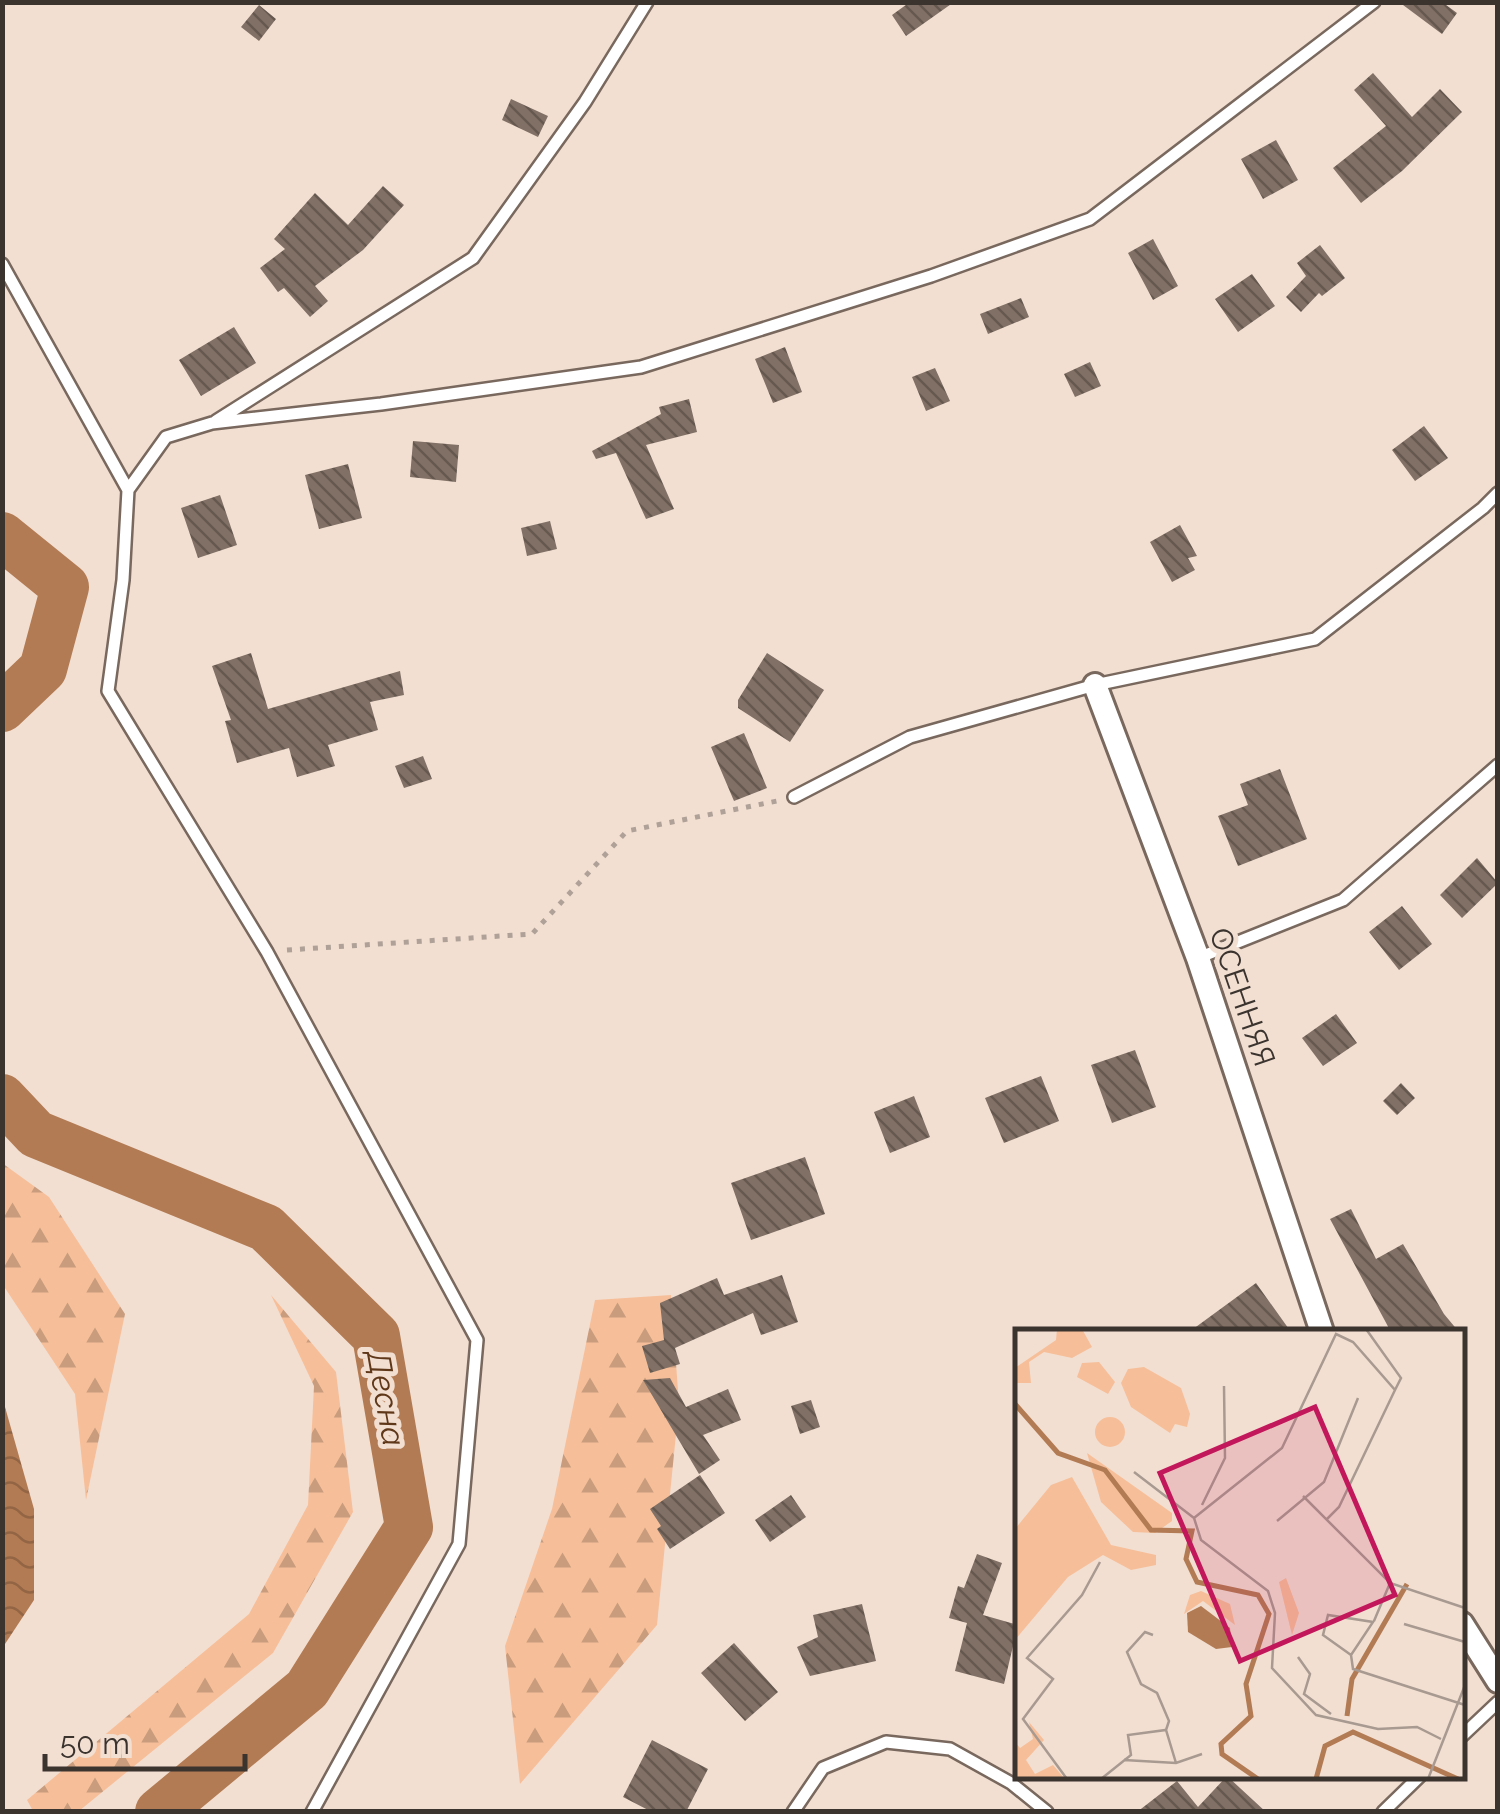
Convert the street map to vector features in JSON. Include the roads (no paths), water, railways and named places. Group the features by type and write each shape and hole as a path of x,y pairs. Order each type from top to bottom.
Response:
{"street":[{"name":"ОСЕННЯЯ","path":"1095,685 1198,958 1321,1329"},
{"path":"1465,1629 1498,1680"}],"lane":[{"path":"212,423 473,258 585,102 647,2"},
{"path":"128,490 166,438 212,423 641,367 931,276 1090,219 1374,2"},
{"path":"2,264 128,490 123,580 108,691 266,952 477,1340 458,1544 312,1812"},
{"path":"794,797 910,737 1095,685 1315,640 1498,493"},
{"path":"1198,958 1343,900 1498,765"},
{"path":"1465,1733 1498,1702"},
{"path":"793,1812 823,1768 886,1742 950,1749 1011,1783 1047,1812"},
{"path":"1383,1812 1417,1779"}],"water":[{"path":"3,1400 34,1509 34,1600 3,1647"}],"waterway":[{"name":"Десна","path":"2,536 65,587 43,669 2,708"},
{"name":"Десна","path":"2,1098 36,1134 266,1228 376,1336 409,1527 307,1689 159,1812"}]}
